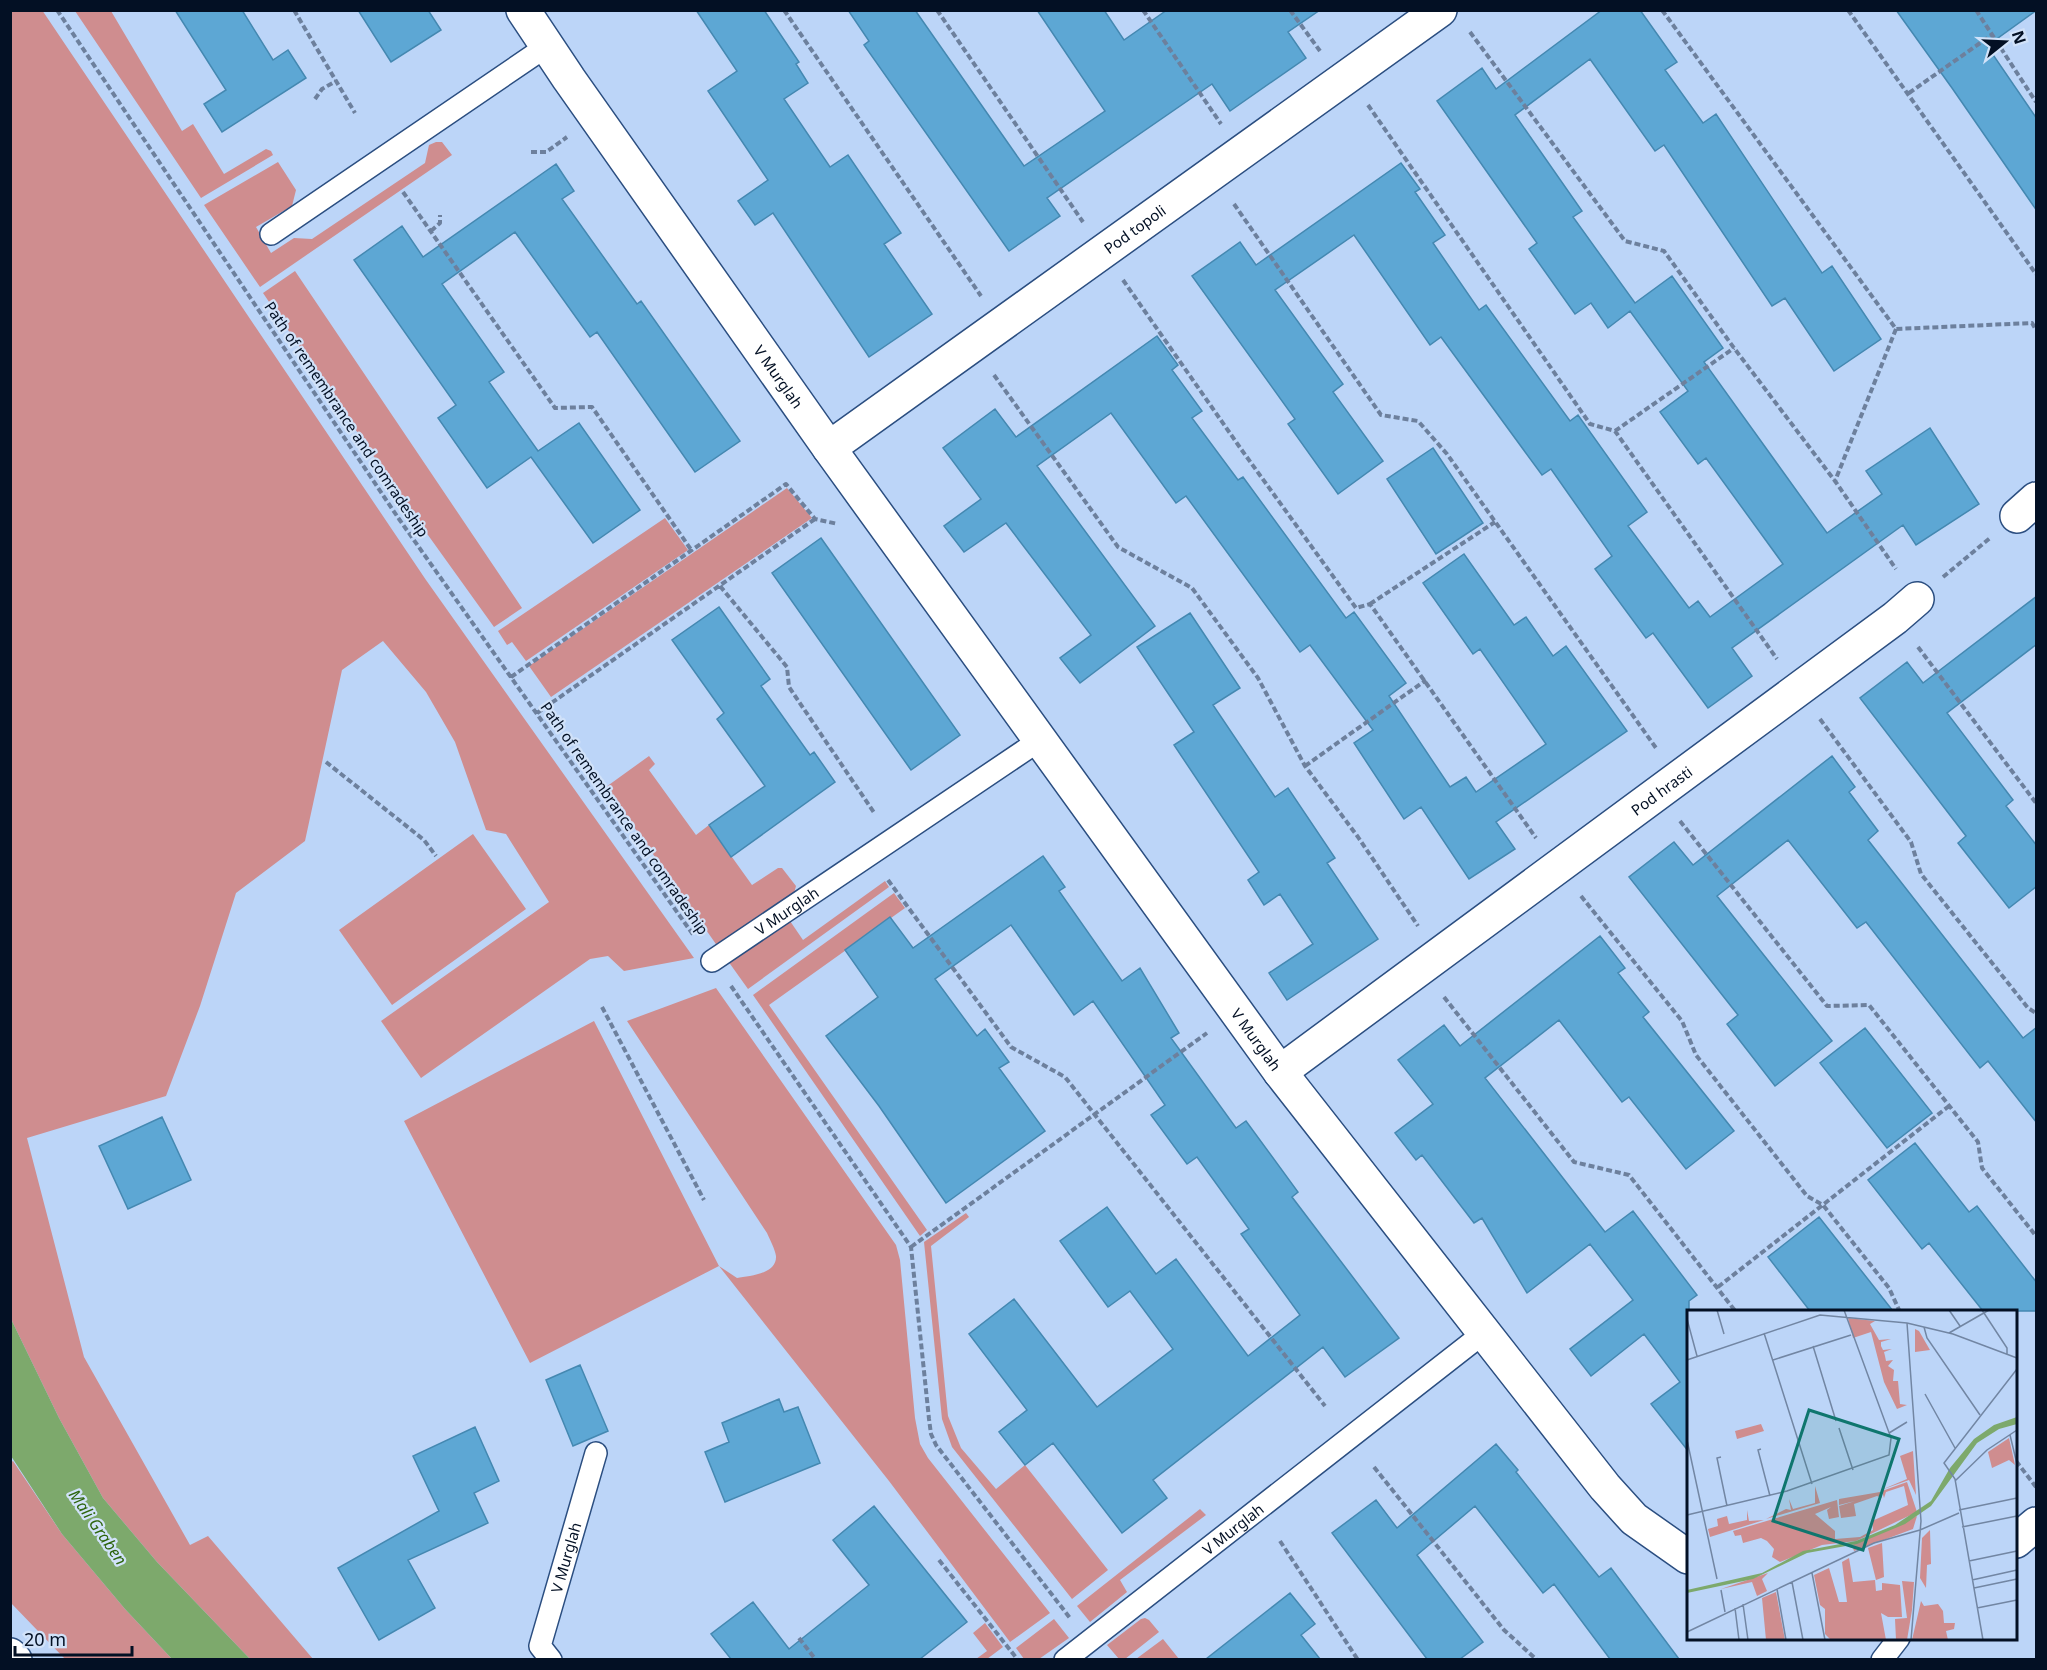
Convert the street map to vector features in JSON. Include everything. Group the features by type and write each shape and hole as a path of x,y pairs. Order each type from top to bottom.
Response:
{"street":[{"name":"V Murglah","path":"523,10 829,447 1280,1072 1605,1486 1634,1519 1687,1556"},
{"name":"Pod topoli","path":"829,447 1440,10"},
{"name":"Pod hrasti","path":"1280,1072 1906,608"},
{"path":"2017,1540 2037,1524"},
{"path":"10,1655 15,1659"}],"lane":[{"path":"271,234 547,46"},
{"name":"V Murglah","path":"712,961 1040,740"},
{"name":"V Murglah","path":"1065,1659 1485,1332"},
{"name":"V Murglah","path":"551,1659 540,1646 596,1453"},
{"path":"1882,1659 1897,1640"}],"path":[{"name":"Path of remembrance and comradeship","path":"57,10 399,519 911,1247 929,1419 931,1434 936,1446 1088,1641"},
{"path":"294,10 355,113"},
{"path":"784,10 1001,325"},
{"path":"937,10 1240,449 1356,608 1371,604 1495,522"},
{"path":"1143,10 1241,153"},
{"path":"1290,10 1345,79 1590,424 1615,431 1798,689 1911,842 1922,874 2028,1008 2037,1013"},
{"path":"1662,10 1896,329"},
{"path":"1848,10 2037,274"},
{"path":"1976,10 2037,102"},
{"path":"1468,30 1624,241 1664,251 1835,481 1906,608 2037,803"},
{"path":"1909,93 1993,34"},
{"path":"315,99 322,89 336,81"},
{"path":"531,152 546,152 575,132"},
{"path":"1213,173 1380,415 1418,421 1448,454 1667,785 1827,1006 1869,1005 1978,1142 1982,1168 2037,1236"},
{"path":"403,192 555,408 592,406 692,551"},
{"path":"431,231 440,223 440,215"},
{"path":"1896,329 2032,323 2037,330"},
{"path":"1835,481 1896,329"},
{"path":"973,345 1118,548 1192,588 1258,678 1305,766 1358,837 1430,962 1574,1162 1629,1175 1735,1310"},
{"path":"1615,431 1734,348"},
{"path":"511,676 786,484 815,519 839,524"},
{"path":"1906,608 2027,507"},
{"path":"537,714 815,519"},
{"path":"720,586 787,667 789,687 892,839"},
{"path":"1371,604 1557,867 1682,1021 1696,1054 1807,1196 1823,1205 1888,1288 1899,1310"},
{"path":"1305,766 1426,680"},
{"path":"326,762 424,840 436,856"},
{"path":"870,855 1011,1047 1065,1077 1325,1406"},
{"path":"603,1007 705,1200"},
{"path":"911,1247 1216,1027"},
{"path":"1718,1287 1949,1107"},
{"path":"2017,1462 2037,1487"},
{"path":"1374,1467 1504,1630 1537,1659"},
{"path":"1280,1541 1358,1659"},
{"path":"939,1560 1018,1659"},
{"path":"799,1638 816,1659"}],"shaded area":[{"path":"42,10 426,580 694,958 624,971 608,956 590,959 421,1078 381,1021 549,902 506,834 486,830 455,742 426,692 383,641 342,670 305,841 236,893 200,1006 166,1096 27,1138 84,1357 190,1545 208,1536 313,1659 250,1659 157,1562 103,1498 59,1418 11,1319 10,11"},
{"path":"75,11 111,11 182,131 193,124 224,174 266,149 273,155 201,198"},
{"path":"442,142 452,155 260,287 204,205 278,162 296,190 292,206 256,227 271,253 294,238 312,239 425,163 429,145"},
{"path":"295,271 522,608 494,627 410,510 263,293"},
{"path":"787,488 812,518 551,697 529,666"},
{"path":"665,518 688,550 526,661 512,642 507,645 498,631"},
{"path":"649,756 655,764 649,770 696,835 709,825 752,885 778,868 782,868 796,886 793,897 718,947 606,787"},
{"path":"473,834 526,909 392,1005 339,930"},
{"path":"885,881 889,887 748,989 728,961 790,921 803,940"},
{"path":"894,893 905,908 769,1005 927,1230 920,1236 753,995"},
{"path":"716,988 896,1245 900,1260 915,1418 920,1444 928,1458 1050,1613 1010,1642 889,1481 719,1266 737,1278 762,1273 772,1267 775,1262 774,1247 627,1021"},
{"path":"594,1021 719,1266 530,1363 404,1121"},
{"path":"966,1213 969,1217 931,1246 948,1416 961,1448 996,1489 1025,1465 1108,1570 1072,1599 952,1447 942,1419 924,1242"},
{"path":"13,1461 62,1534 125,1609 172,1659 65,1659 11,1603 10,1463"},
{"path":"1200,1509 1206,1515 1120,1580 1127,1592 1090,1622 1077,1606"},
{"path":"1145,1618 1159,1632 1125,1659 1119,1659 1107,1645"},
{"path":"1054,1619 1069,1638 1039,1659 1024,1659 1016,1648"},
{"path":"985,1623 1003,1647 987,1659 976,1659 987,1651 973,1633"},
{"path":"1163,1639 1179,1659 1136,1659"}],"water":[{"name":"Mali Graben","path":"11,1319 59,1418 103,1498 157,1562 250,1659 172,1659 125,1609 62,1534 11,1456"}],"building":[{"path":"175,10 242,10 273,60 288,50 306,78 222,132 204,104 226,90"},
{"path":"358,10 428,10 441,30 391,62"},
{"path":"696,10 764,10 799,62 796,64 808,83 784,99 830,167 848,155 901,233 884,244 932,314 869,357 773,213 755,225 738,201 768,180 708,91 737,71"},
{"path":"848,10 915,10 1024,166 1105,111 1037,10 1104,10 1124,40 1167,10 1320,10 1288,32 1306,58 1230,111 1212,84 1047,198 1060,216 1009,251 864,45 869,41"},
{"path":"1602,10 1640,10 1677,62 1665,70 1703,123 1716,114 1822,273 1832,266 1881,339 1834,371 1785,298 1772,306 1664,145 1655,151 1590,59 1515,115 1582,211 1573,217 1635,303 1672,276 1723,348 1704,362 1827,533 1882,494 1866,471 1930,428 1979,504 1916,545 1903,525 1732,648 1752,676 1708,708 1653,633 1646,638 1595,569 1612,556 1551,469 1542,475 1441,337 1430,345 1354,235 1275,290 1343,384 1333,392 1383,461 1338,494 1288,424 1295,419 1192,276 1240,242 1256,265 1401,163 1420,189 1415,192 1445,235 1433,243 1479,310 1486,305 1570,421 1578,415 1647,512 1628,526 1689,608 1698,601 1710,617 1783,564 1706,458 1698,464 1660,412 1688,391 1630,311 1608,328 1591,303 1575,314 1529,249 1537,243 1437,101 1482,68 1496,89"},
{"path":"1896,10 2037,10 1987,46 2037,119 2037,211 1952,88"},
{"path":"556,164 574,191 562,199 637,304 641,301 740,441 695,472 597,332 590,337 515,232 442,284 504,372 489,382 538,451 579,423 640,510 593,543 531,457 487,488 438,418 456,405 354,260 402,226 423,257"},
{"path":"1157,336 1178,365 1172,370 1202,411 1192,418 1238,480 1243,477 1346,618 1354,612 1406,683 1389,696 1450,787 1466,777 1476,792 1546,744 1480,649 1473,654 1423,583 1464,554 1514,625 1526,617 1553,656 1566,646 1627,731 1496,822 1515,849 1469,879 1421,807 1404,819 1354,743 1373,730 1310,645 1300,652 1186,496 1176,503 1111,413 1037,466 1155,626 1080,683 1060,658 1091,635 1006,523 964,552 944,526 981,499 943,448 995,409 1016,437"},
{"path":"1433,448 1483,523 1436,554 1387,479"},
{"path":"821,538 960,735 911,770 772,573"},
{"path":"2037,596 2037,644 1947,713 2013,800 2006,806 2037,846 2037,886 2009,908 1958,843 1966,836 1860,698 1907,662 1923,683"},
{"path":"719,607 770,679 761,686 810,755 814,752 835,782 731,857 709,825 765,786 717,719 724,713 672,640"},
{"path":"1190,613 1240,688 1213,705 1275,797 1288,788 1335,858 1327,863 1378,939 1287,1000 1269,973 1313,944 1280,894 1264,905 1248,880 1259,872 1174,745 1194,732 1137,647"},
{"path":"1832,756 1855,787 1849,792 1878,831 1868,840 2023,1038 2037,1027 2037,1123 1988,1061 1980,1068 1866,922 1857,928 1788,840 1717,896 1832,1041 1775,1086 1727,1024 1738,1015 1629,877 1674,842 1693,865"},
{"path":"1043,856 1065,887 1059,891 1122,981 1140,968 1179,1033 1171,1038 1236,1128 1246,1121 1298,1192 1292,1197 1399,1338 1345,1377 1323,1347 1153,1480 1167,1498 1122,1533 1053,1443 1025,1465 999,1432 1027,1410 969,1334 1014,1299 1097,1407 1173,1349 1130,1291 1108,1307 1060,1241 1107,1207 1156,1274 1176,1259 1248,1356 1300,1315 1241,1234 1249,1229 1197,1157 1187,1164 1151,1115 1165,1105 1093,1001 1074,1015 1011,925 935,979 977,1036 985,1029 1009,1062 999,1068 1045,1131 946,1203 879,1106 826,1036 878,997 845,950 890,917 913,948"},
{"path":"1600,936 1625,968 1618,973 1649,1012 1643,1017 1734,1131 1686,1169 1629,1097 1622,1102 1559,1020 1485,1078 1605,1232 1633,1211 1697,1295 1689,1301 1689,1310 1687,1310 1687,1449 1651,1404 1680,1382 1644,1334 1591,1376 1570,1349 1633,1300 1590,1244 1527,1293 1482,1218 1474,1223 1422,1155 1416,1160 1395,1133 1433,1104 1398,1060 1444,1025 1460,1046"},
{"path":"1865,1028 1932,1113 1887,1148 1820,1063"},
{"path":"162,1117 191,1180 128,1209 99,1146"},
{"path":"1915,1143 1969,1212 1977,1206 2037,1283 2037,1311 1982,1310 1929,1243 1922,1249 1868,1180"},
{"path":"1819,1217 1892,1310 1809,1310 1768,1257"},
{"path":"580,1365 608,1431 573,1446 546,1380"},
{"path":"779,1399 784,1412 798,1407 820,1463 725,1502 705,1452 729,1442 722,1423"},
{"path":"475,1427 499,1481 474,1493 488,1523 408,1560 435,1608 379,1640 338,1568 439,1511 413,1456"},
{"path":"1496,1444 1599,1577 1611,1568 1679,1659 1610,1659 1554,1584 1543,1593 1475,1506 1417,1555 1483,1642 1460,1659 1427,1659 1332,1533 1376,1500 1397,1528"},
{"path":"874,1506 967,1622 920,1659 731,1659 711,1634 753,1602 789,1649 869,1585 833,1540"},
{"path":"1290,1593 1315,1624 1301,1635 1320,1659 1206,1659"}]}
